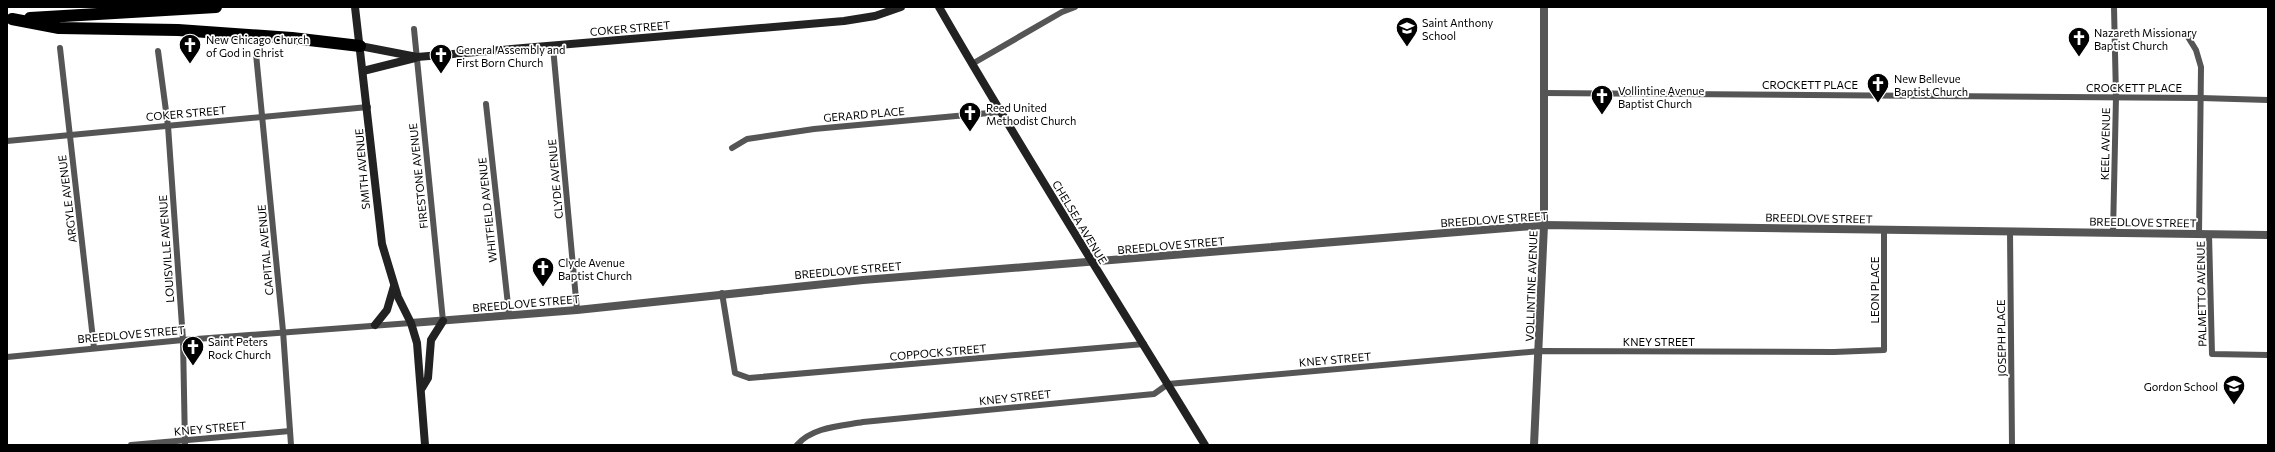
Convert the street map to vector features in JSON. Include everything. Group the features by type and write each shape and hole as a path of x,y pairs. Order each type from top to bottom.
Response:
{"highway":[{"path":"10,19 216,7"},
{"path":"10,19 59,28 178,30 292,38 360,46"}],"main road":[{"name":"SMITH AVENUE","path":"355,7 368,106 379,224 386,262 394,286 412,323"},
{"name":"COKER STREET","path":"360,46 417,58 844,21 875,16 901,7"},
{"name":"CHELSEA AVENUE","path":"940,7 1000,112 1205,445"},
{"path":"363,71 417,58"},
{"path":"375,325 387,310 394,286"},
{"path":"422,388 428,378 431,340 443,321"},
{"path":"412,323 417,343 422,388 425,445"}],"street":[{"path":"972,64 1062,12 1075,7"},
{"name":"VOLLINTINE AVENUE","path":"1534,445 1540,351 1544,225 1544,7"},
{"name":"KEEL AVENUE","path":"2113,233 2116,97 2114,7"},
{"name":"FIRESTONE AVENUE","path":"414,29 443,321"},
{"name":"PALMETTO AVENUE","path":"2188,38 2196,50 2201,67 2199,234"},
{"name":"CLYDE AVENUE","path":"553,47 577,310"},
{"name":"ARGYLE AVENUE","path":"60,48 94,348"},
{"name":"LOUISVILLE AVENUE","path":"158,51 168,126 183,340 185,443"},
{"name":"CAPITAL AVENUE","path":"256,54 283,331 291,445"},
{"name":"CROCKETT PLACE","path":"1543,93 2116,97 2268,100"},
{"name":"WHITFIELD AVENUE","path":"486,104 509,314"},
{"name":"COKER STREET","path":"7,141 368,106"},
{"name":"GERARD PLACE","path":"732,148 747,139 814,129 1000,112"},
{"name":"BREEDLOVE STREET","path":"7,357 283,331 443,321 509,314 577,310 722,293 862,280 1544,225 2268,235"},
{"name":"LEON PLACE","path":"1884,230 1884,350"},
{"name":"JOSEPH PLACE","path":"2010,231 2012,445"},
{"name":"PALMETTO AVENUE","path":"2210,234 2212,354 2268,355"},
{"name":"COPPOCK STREET","path":"722,293 735,373 749,378 1144,344"},
{"name":"KNEY STREET","path":"797,445 812,434 831,427 857,423 1154,394 1168,384 1540,351 1834,352 1884,350"},
{"name":"KNEY STREET","path":"131,445 185,443 290,430"}],"place":[{"name":"Saint Anthony School","path":"1407,48"},
{"name":"Nazareth Missionary Baptist Church","path":"2079,58"},
{"name":"New Chicago Church of God in Christ","path":"190,64"},
{"name":"General Assembly and First Born Church","path":"441,74"},
{"name":"New Bellevue Baptist Church","path":"1878,104"},
{"name":"Vollintine Avenue Baptist Church","path":"1602,116"},
{"name":"Reed United Methodist Church","path":"970,132"},
{"name":"Clyde Avenue Baptist Church","path":"543,288"},
{"name":"Saint Peters Rock Church","path":"193,366"},
{"name":"Gordon School","path":"2234,406"}]}
